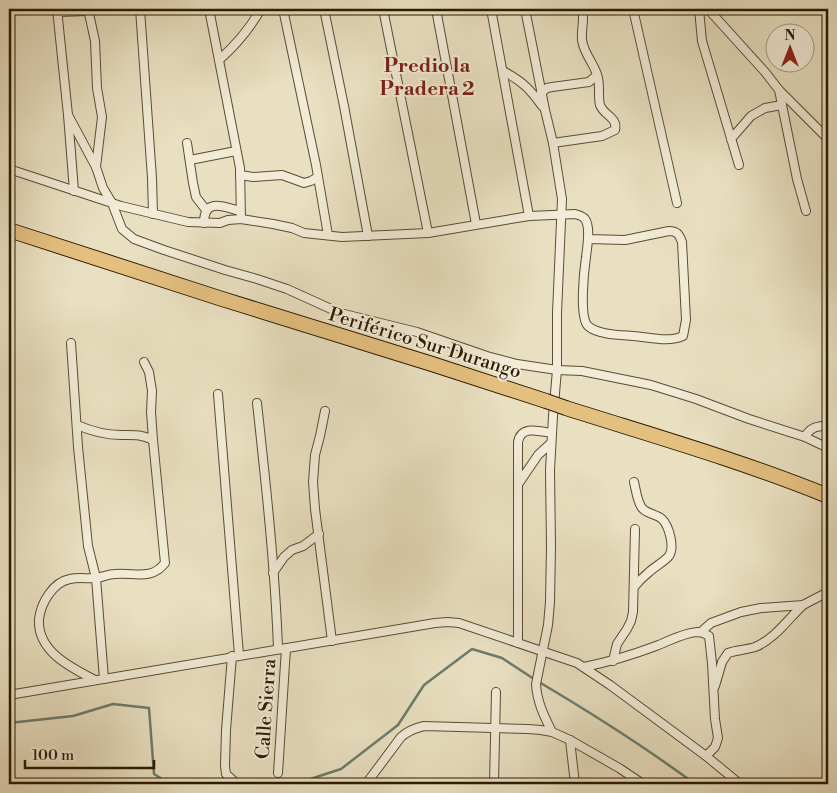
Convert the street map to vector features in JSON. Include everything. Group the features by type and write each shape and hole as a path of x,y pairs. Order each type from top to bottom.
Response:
{"highway":[{"name":"Periférico Sur Durango","path":"9,230 266,314 432,364 735,461 828,496"}],"street":[{"path":"140,9 153,214"},
{"path":"209,9 240,175 241,215"},
{"path":"219,60 245,33 261,9"},
{"path":"283,9 318,177 328,235"},
{"path":"324,9 368,236"},
{"path":"383,9 428,233"},
{"path":"436,9 476,224"},
{"path":"491,9 529,216"},
{"path":"525,9 541,93 553,143 562,199 557,313 557,370 552,433 550,602 548,625 536,684 539,705 552,732"},
{"path":"553,143 602,136 615,130 616,126 611,116 603,111 600,105 598,78 593,64 584,49 582,38 584,13 582,9"},
{"path":"633,9 677,203"},
{"path":"699,9 702,42 739,165"},
{"path":"708,9 779,90 828,139"},
{"path":"74,190 58,10 88,10 95,41 97,88 102,117 96,167"},
{"path":"503,71 532,91 545,110"},
{"path":"541,93 547,88 589,82 597,75"},
{"path":"779,90 797,179 806,211"},
{"path":"731,139 751,116 765,108 782,105"},
{"path":"68,114 96,167 103,188 112,203 122,229 134,239 286,289 340,313 417,332 487,356 517,364 557,370 582,371 651,385 805,437 828,448"},
{"path":"187,143 196,197 206,210"},
{"path":"190,160 236,151"},
{"path":"9,169 112,203 188,222 220,223 241,215"},
{"path":"240,175 253,177 282,176 304,183 318,177"},
{"path":"204,223 206,210 215,205 241,215 292,228 304,233 342,237 428,233 529,216 575,214 586,220 588,228 583,294 584,318 587,325 592,329 612,334 672,340 683,336 686,320 682,242 679,235 675,231 669,231 625,240 588,239"},
{"path":"71,343 88,546 96,578 104,679"},
{"path":"95,680 56,656 45,645 40,632 39,618 47,596 60,582 69,579 96,578 116,574 143,575 154,573 165,563 153,440 152,391 149,372 144,362"},
{"path":"218,394 236,656 225,759 226,774 237,784"},
{"name":"Calle Sierra","path":"257,403 282,648 278,773"},
{"path":"325,412 315,455 313,482 332,641"},
{"path":"77,425 95,432 120,435 136,434 153,440"},
{"path":"805,437 808,431 813,428 828,425"},
{"path":"518,643 518,442 522,432 532,430 552,433"},
{"path":"519,483 538,455 552,443"},
{"path":"634,482 639,504 643,510 661,518 668,529 672,551 668,558 646,574 634,587"},
{"path":"613,661 617,644 631,621 633,612 635,529"},
{"path":"273,573 284,557 292,550 303,546 319,534"},
{"path":"713,692 722,662 728,654 754,647 764,642 779,630 803,605 828,592"},
{"path":"584,667 613,661 677,638 700,632 711,624 741,612 761,608 803,605"},
{"path":"9,695 422,625 448,622 459,623 584,667 706,756 740,784"},
{"path":"700,632 708,636 712,663 714,718 718,738 715,747 706,756"},
{"path":"494,784 496,692"},
{"path":"366,784 400,737 408,731 424,726 552,732 570,740 644,784"},
{"path":"570,740 575,784"}],"waterway":[{"path":"295,784 341,769 398,725 424,685 472,649 502,658 534,679"},
{"path":"539,682 618,731 695,784"},
{"path":"9,723 73,716 113,704 149,708 154,774 170,784"}],"district":[{"name":"Predio la Pradera 2","path":"427,78"}]}
